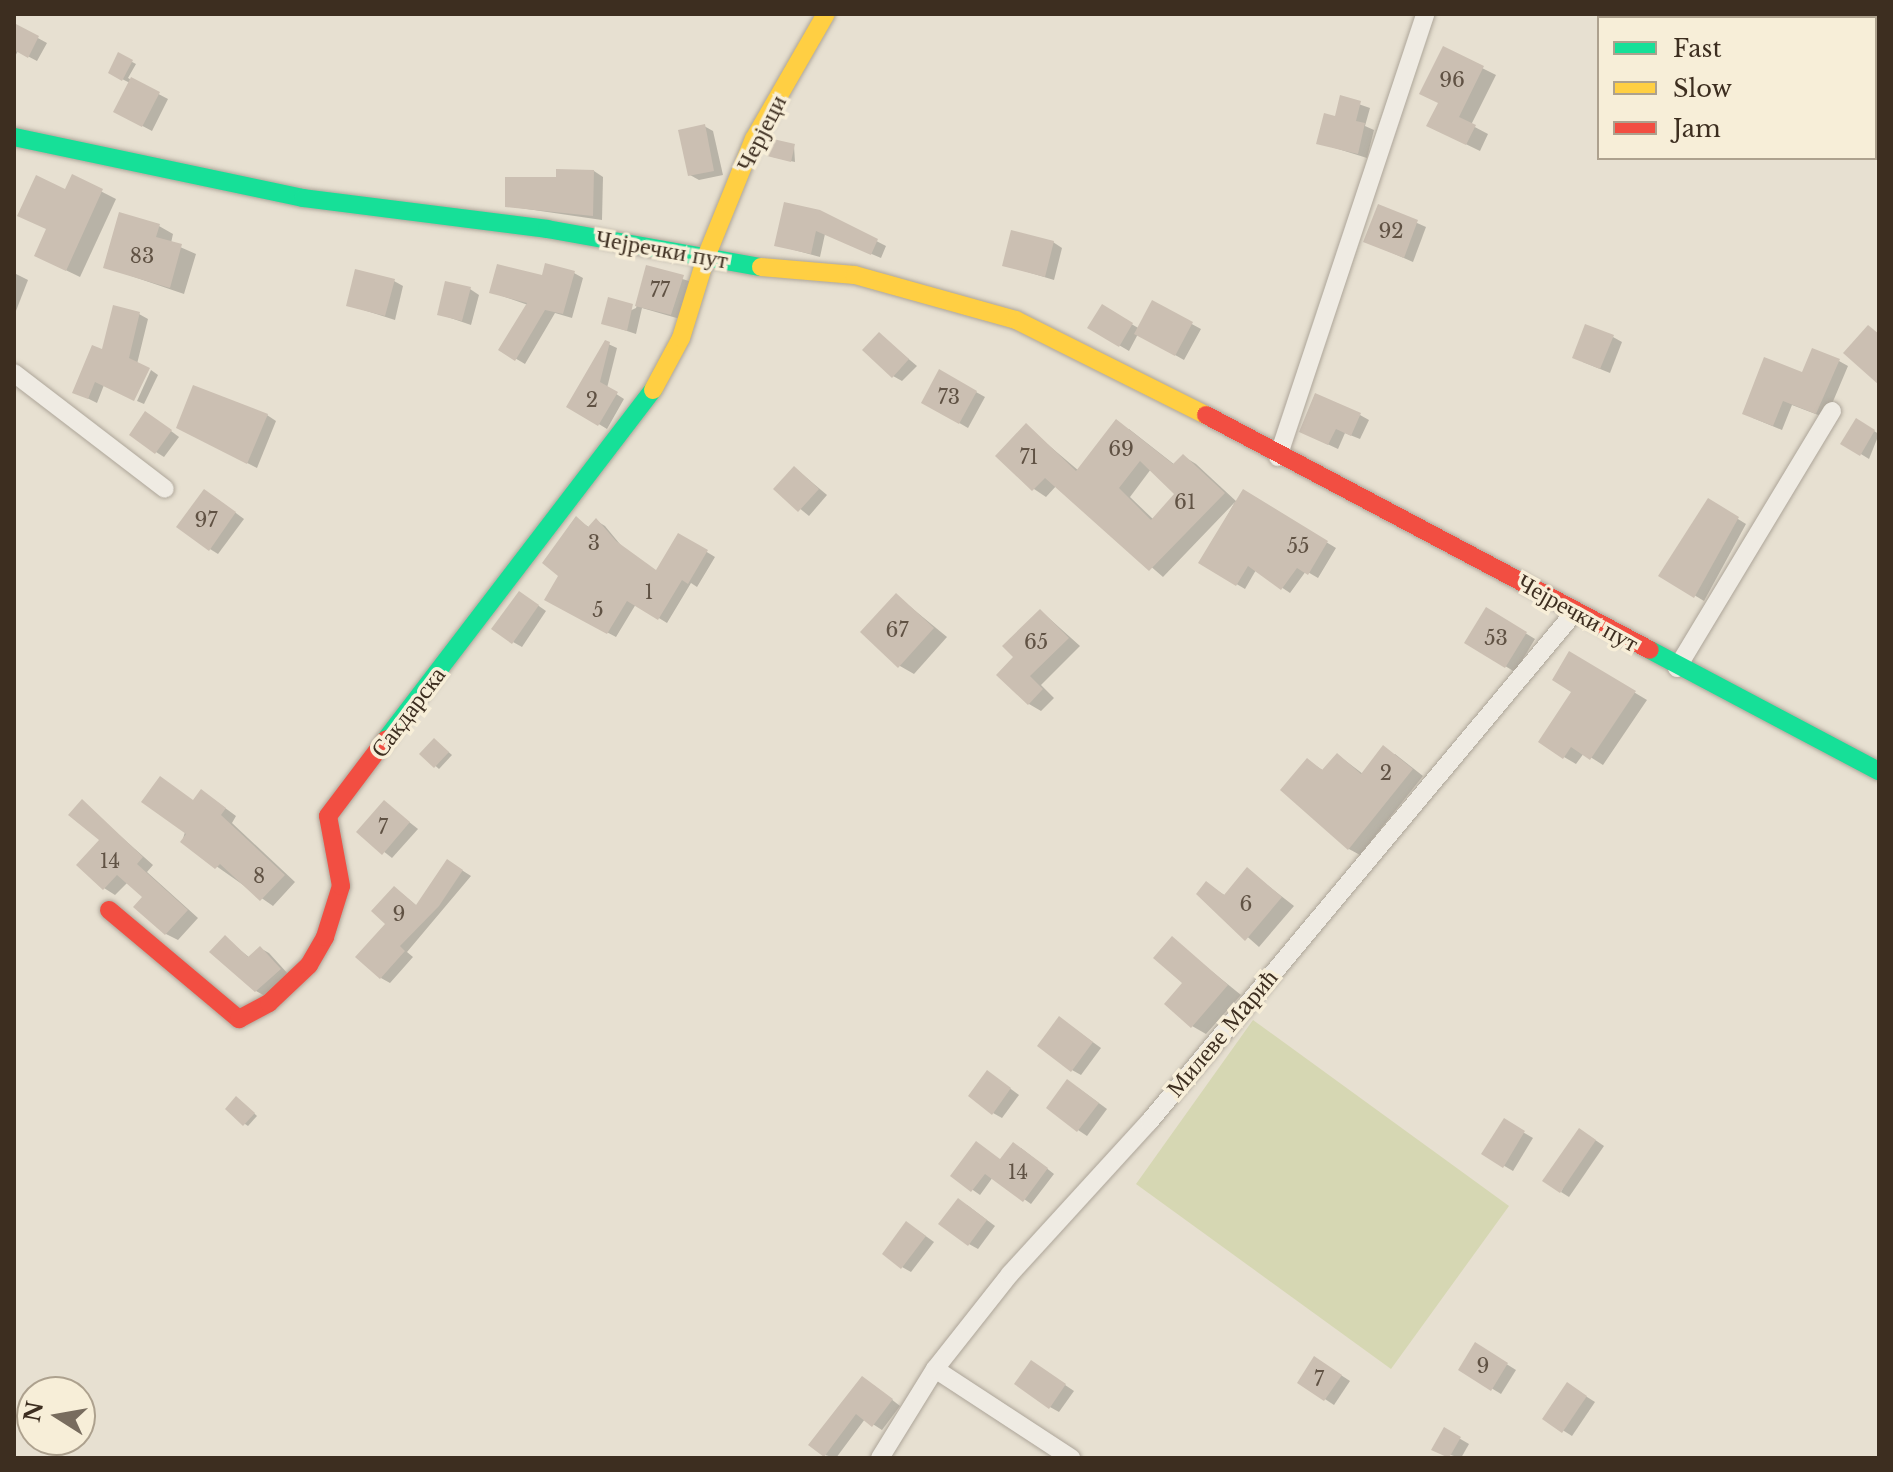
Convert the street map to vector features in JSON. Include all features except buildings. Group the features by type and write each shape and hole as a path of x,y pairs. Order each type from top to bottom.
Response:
{"street":[{"name":"Черјеци","path":"706,257 754,139 826,14"},
{"path":"1278,457 1425,14"},
{"name":"Чејречки пут","path":"14,137 272,192 547,229 791,272 855,275 1016,320 1114,366 1278,457 1508,574 1677,668 1879,771"},
{"name":"Сакдарска","path":"109,910 239,1019 290,987 325,937 341,886 328,816 654,388 681,338 706,257"},
{"path":"14,373 165,489"},
{"path":"1677,668 1832,411"},
{"name":"Милеве Мaрић","path":"880,1458 935,1369 1574,613"},
{"path":"935,1369 1071,1458"}],"green space":[{"path":"1253,1020 1509,1206 1391,1369 1136,1184"}],"traffic: fast":[{"path":"14,137 303,198 547,229 761,267"},
{"path":"386,739 653,390"},
{"path":"1650,650 1879,771"}],"traffic: slow":[{"path":"653,390 681,338 706,257 754,139 826,14"},
{"path":"761,267 855,275 1016,320 1206,415"}],"traffic: jam":[{"path":"1206,415 1650,650"},
{"path":"109,910 239,1019 269,1003 309,965 325,937 341,886 328,816 386,739"}]}
